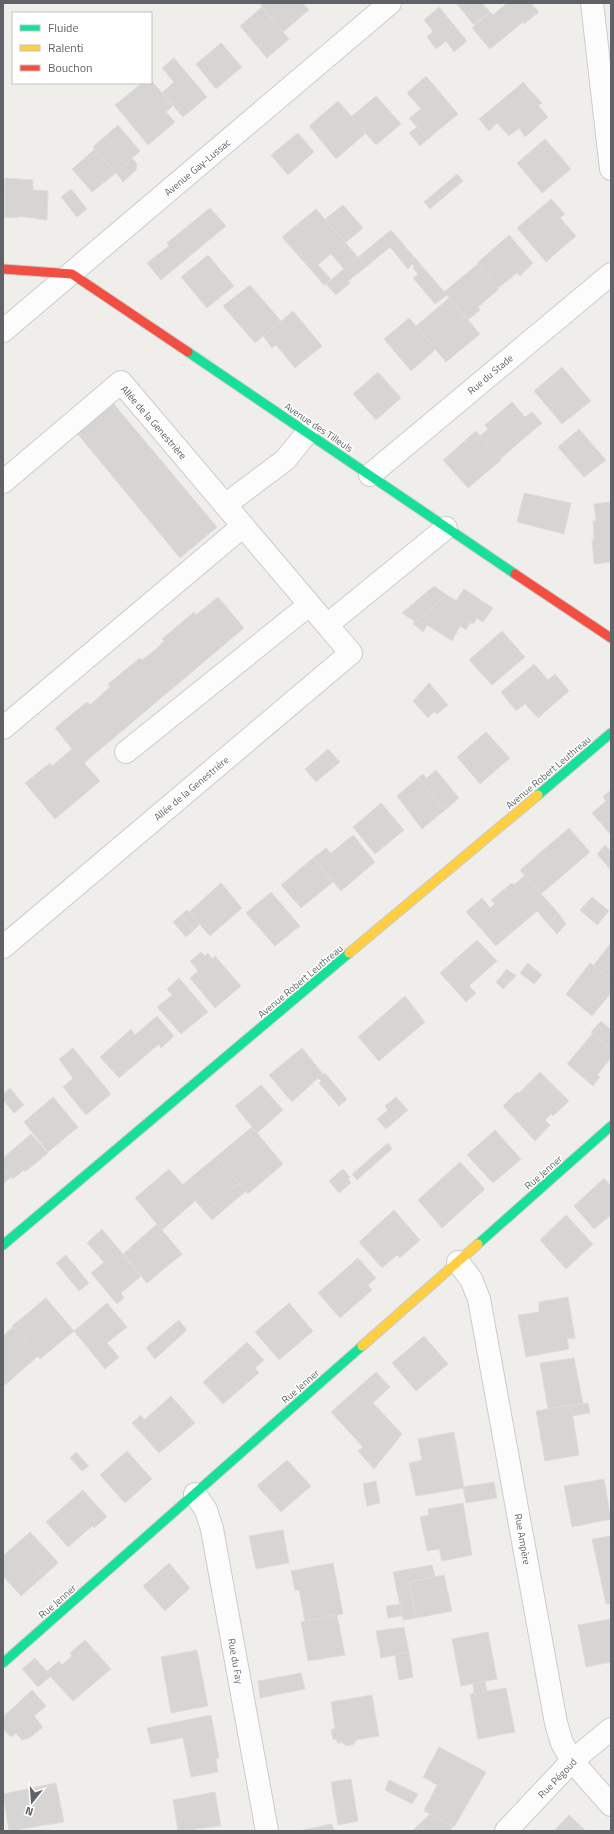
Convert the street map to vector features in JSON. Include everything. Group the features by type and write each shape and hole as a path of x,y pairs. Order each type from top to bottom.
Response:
{"street":[{"name":"Avenue Gay-Lussac","path":"3,331 390,3"},
{"path":"592,3 611,169"},
{"name":"Avenue des Tilleuls","path":"3,269 72,274 611,638"},
{"name":"Rue du Stade","path":"370,475 611,274"},
{"name":"Allée de la Genestrière","path":"3,482 121,382 351,653 3,947"},
{"path":"225,505 285,460 307,433"},
{"path":"3,728 243,526"},
{"path":"327,625 446,528"},
{"path":"126,752 309,605"},
{"name":"Avenue Robert Leuthreau","path":"3,1245 611,734"},
{"name":"Rue Jenner","path":"3,1663 611,1126"},
{"name":"Rue Ampère","path":"458,1262 471,1280 479,1299 556,1723 562,1743 572,1761 611,1805"},
{"name":"Rue du Fay","path":"195,1494 206,1510 212,1529 267,1831"},
{"name":"Rue Pégoud","path":"506,1831 572,1761 611,1729"}],"building":[{"path":"259,3 303,3 309,10 283,32"},
{"path":"456,3 482,3 490,12 474,25"},
{"path":"507,3 531,3 539,12 524,24 523,22 490,49 472,28 490,12 493,15"},
{"path":"262,7 289,39 267,58 240,26"},
{"path":"439,7 467,41 454,52 446,41 436,49 427,37 433,31 424,20"},
{"path":"221,43 242,67 216,89 196,64"},
{"path":"174,58 207,97 183,117 162,93 174,82 162,68"},
{"path":"426,76 458,114 428,139 409,118 421,109 407,93"},
{"path":"152,81 173,106 166,112 175,122 148,145 115,105 141,84 152,84"},
{"path":"523,82 542,103 538,106 520,85"},
{"path":"520,85 548,117 525,137 519,128 509,136 497,123 489,131 479,119"},
{"path":"376,96 401,124 376,145 351,117"},
{"path":"338,101 366,133 336,159 309,126"},
{"path":"118,125 140,151 116,173 93,147"},
{"path":"417,127 428,139 420,146 409,133"},
{"path":"298,133 314,152 288,175 271,155"},
{"path":"545,139 571,169 542,193 517,163"},
{"path":"95,149 116,173 92,192 72,169"},
{"path":"132,158 137,164 136,170 123,182 116,173"},
{"path":"457,174 463,181 430,209 424,202"},
{"path":"5,178 33,180 33,190 48,191 47,220 18,216 18,218 4,217"},
{"path":"3,181 5,181 4,214 3,214"},
{"path":"71,189 87,209 77,217 61,197"},
{"path":"551,199 565,214 560,218 576,236 546,262 517,228"},
{"path":"343,205 363,228 345,243 325,219"},
{"path":"210,208 226,226 161,280 147,263 169,246 167,243"},
{"path":"316,209 358,257 344,269 331,254 318,265 331,279 324,285 282,237"},
{"path":"391,230 447,295 435,304 413,278 418,274 413,268 415,267 412,264 408,269 390,247 366,267 358,257"},
{"path":"509,235 533,263 520,276 517,273 498,288 477,263"},
{"path":"208,255 234,286 207,308 181,277"},
{"path":"358,257 366,267 348,281 350,283 336,295 326,284"},
{"path":"478,264 499,289 478,307 480,310 468,320 444,292"},
{"path":"250,285 281,321 255,343 223,306"},
{"path":"449,298 480,334 446,362 416,326"},
{"path":"293,311 322,346 295,368 276,345 272,348 263,336"},
{"path":"409,318 436,349 411,371 384,339"},
{"path":"562,367 591,401 562,424 534,391"},
{"path":"378,372 401,398 376,420 353,394"},
{"path":"112,402 217,527 180,558 76,432"},
{"path":"512,402 525,417 532,412 542,423 500,459 480,436 488,429 485,425"},
{"path":"579,429 606,460 584,477 558,447"},
{"path":"476,431 501,460 468,488 443,460"},
{"path":"524,493 571,503 564,534 517,522"},
{"path":"611,502 611,562 594,564 592,540 594,540 593,521 596,521 594,504"},
{"path":"434,586 447,595 413,624 414,621 402,613"},
{"path":"464,589 493,608 483,622 477,618 473,624 470,623 466,630 460,626 452,641 427,625 423,632 413,624 447,595 456,601"},
{"path":"218,597 244,628 84,763 100,781 55,819 25,783 50,763 52,766 72,749 55,728 87,702 90,705 110,687 108,684 140,658 142,660 155,650 164,641 162,639 194,612 196,615"},
{"path":"502,631 525,657 492,685 469,660"},
{"path":"534,664 548,680 555,674 569,691 538,718 525,704 516,711 501,692"},
{"path":"429,683 448,705 437,714 434,712 428,718 413,701"},
{"path":"486,732 510,758 480,784 457,757"},
{"path":"328,749 340,762 316,782 305,769"},
{"path":"436,770 459,798 445,810 418,778 423,774 427,778"},
{"path":"418,778 445,810 422,829 397,796"},
{"path":"611,790 611,835 592,813 606,801 603,797"},
{"path":"381,803 404,830 375,854 353,827"},
{"path":"569,828 590,852 541,894 520,870"},
{"path":"353,835 375,862 341,891 313,858 326,848 331,853"},
{"path":"605,845 611,851 611,870 597,854"},
{"path":"313,858 333,882 301,908 281,885"},
{"path":"525,875 559,914 548,924 537,911 496,946 466,912 482,898 490,908 495,904 491,900 512,883 514,885"},
{"path":"221,883 242,908 210,936 189,912"},
{"path":"271,892 300,926 275,946 246,913"},
{"path":"592,897 609,911 597,925 580,910"},
{"path":"187,910 200,924 194,930 181,915"},
{"path":"559,914 566,924 557,934 548,924"},
{"path":"181,915 194,930 186,937 173,922"},
{"path":"477,940 497,961 469,986 476,993 466,1002 440,973"},
{"path":"611,943 611,980 593,966"},
{"path":"201,952 205,956 208,953 212,959 215,956 241,986 215,1008 190,978 198,971 190,961"},
{"path":"528,963 542,975 534,984 520,973"},
{"path":"590,963 611,980 611,993 592,1016 566,994"},
{"path":"507,969 516,976 503,989 496,982"},
{"path":"179,978 208,1012 181,1034 157,1007 172,995 167,989"},
{"path":"405,996 425,1022 379,1061 358,1037"},
{"path":"157,1016 174,1036 161,1048 159,1044 119,1078 100,1057 131,1029 135,1035"},
{"path":"601,1021 611,1030 611,1049 591,1032"},
{"path":"593,1033 611,1049 611,1058 597,1075 600,1077 593,1086 567,1064"},
{"path":"73,1048 111,1094 86,1115 63,1087 73,1078 59,1059"},
{"path":"302,1048 323,1074 325,1073 347,1099 339,1106 319,1083 321,1081 318,1078 292,1102 269,1075"},
{"path":"540,1072 569,1101 553,1116 551,1114 545,1120 550,1125 535,1141 503,1106 517,1092 519,1093"},
{"path":"261,1085 283,1110 257,1133 235,1106"},
{"path":"10,1088 24,1105 14,1113 3,1100 3,1094"},
{"path":"53,1097 78,1127 48,1152 24,1122"},
{"path":"396,1097 408,1110 386,1129 377,1119 388,1110 385,1106"},
{"path":"252,1127 283,1164 248,1194 216,1157"},
{"path":"495,1130 521,1159 493,1183 467,1155"},
{"path":"31,1134 48,1153 25,1172 24,1170 13,1179 3,1168 3,1158"},
{"path":"388,1143 392,1149 357,1180 352,1174"},
{"path":"216,1157 239,1183 205,1212 182,1185"},
{"path":"460,1162 485,1189 442,1228 418,1200"},
{"path":"3,1168 11,1177 3,1184"},
{"path":"169,1169 196,1200 162,1230 135,1198"},
{"path":"343,1169 350,1177 348,1179 351,1183 339,1193 329,1181"},
{"path":"604,1178 611,1186 611,1215 594,1229 574,1206"},
{"path":"239,1183 246,1191 212,1220 205,1212"},
{"path":"394,1210 420,1240 400,1258 397,1255 382,1268 359,1242"},
{"path":"566,1215 593,1244 566,1269 540,1240"},
{"path":"157,1224 182,1254 147,1283 123,1254"},
{"path":"102,1229 141,1276 121,1293 124,1298 117,1304 91,1273 104,1262 87,1243"},
{"path":"66,1255 89,1283 79,1291 56,1263"},
{"path":"358,1258 376,1278 368,1285 372,1290 340,1318 318,1293"},
{"path":"568,1297 575,1338 567,1339 569,1349 526,1357 518,1315 539,1312 539,1302"},
{"path":"46,1298 74,1331 40,1359 12,1326"},
{"path":"107,1303 127,1327 107,1343 119,1357 105,1369 74,1331"},
{"path":"289,1303 313,1331 279,1360 255,1332"},
{"path":"179,1320 187,1330 155,1359 146,1348"},
{"path":"13,1327 38,1356 5,1385 3,1382 3,1336"},
{"path":"424,1336 448,1364 416,1391 392,1363"},
{"path":"247,1342 264,1360 255,1368 259,1373 223,1404 203,1382"},
{"path":"574,1358 583,1403 548,1409 540,1363"},
{"path":"376,1372 390,1387 373,1403 402,1434 374,1469 358,1451 363,1447 331,1412"},
{"path":"171,1396 195,1423 159,1453 132,1423 141,1415 144,1420"},
{"path":"588,1403 590,1413 572,1416 571,1405"},
{"path":"571,1405 579,1455 545,1461 536,1411"},
{"path":"454,1432 464,1488 416,1496 409,1463 422,1460 418,1439"},
{"path":"127,1451 152,1479 125,1503 100,1475"},
{"path":"76,1452 89,1466 82,1471 70,1458"},
{"path":"287,1460 311,1486 281,1512 257,1486"},
{"path":"604,1479 611,1519 572,1527 564,1486"},
{"path":"376,1481 380,1503 367,1506 363,1484"},
{"path":"494,1482 497,1498 466,1503 463,1487"},
{"path":"83,1490 107,1517 94,1528 92,1526 68,1547 46,1522"},
{"path":"463,1503 472,1555 442,1561 439,1549 427,1551 420,1517 429,1515 428,1509"},
{"path":"283,1530 289,1563 256,1569 249,1536"},
{"path":"30,1532 55,1559 33,1579 37,1582 21,1596 3,1576 3,1556"},
{"path":"611,1536 611,1603 606,1604 592,1539"},
{"path":"55,1559 58,1563 37,1582 33,1579"},
{"path":"169,1563 190,1588 165,1611 143,1586"},
{"path":"333,1563 343,1614 305,1621 299,1590 295,1590 291,1571"},
{"path":"432,1565 435,1577 409,1582 416,1618 403,1620 393,1572"},
{"path":"444,1575 452,1611 416,1618 409,1582"},
{"path":"400,1604 402,1616 388,1618 386,1606"},
{"path":"337,1615 345,1655 308,1661 301,1622"},
{"path":"611,1619 611,1662 586,1667 578,1625"},
{"path":"404,1627 409,1652 381,1658 376,1631"},
{"path":"488,1632 497,1679 461,1686 452,1639"},
{"path":"85,1640 111,1669 73,1701 46,1672 59,1661 62,1665 72,1656 70,1653"},
{"path":"197,1650 208,1706 171,1713 161,1657"},
{"path":"409,1652 413,1677 399,1680 395,1655"},
{"path":"35,1658 51,1676 38,1687 22,1669"},
{"path":"301,1673 305,1689 260,1698 258,1681"},
{"path":"485,1681 487,1691 474,1694 473,1684"},
{"path":"506,1688 515,1732 478,1739 470,1694"},
{"path":"32,1690 46,1706 34,1716 43,1727 29,1738 22,1740 16,1733 11,1737 3,1729 3,1717"},
{"path":"372,1695 379,1736 356,1740 354,1744 346,1746 343,1743 337,1743 337,1740 333,1739 331,1730 335,1728 331,1702"},
{"path":"211,1715 219,1758 216,1759 218,1772 191,1777 183,1738 151,1744 147,1728"},
{"path":"439,1747 486,1772 454,1827 424,1811 437,1785 423,1777"},
{"path":"351,1779 358,1821 338,1825 331,1782"},
{"path":"389,1780 418,1794 412,1804 385,1790"},
{"path":"56,1783 64,1822 9,1831 3,1794"},
{"path":"215,1792 221,1826 178,1831 173,1800"},
{"path":"430,1814 454,1826 449,1831 412,1831"},
{"path":"569,1815 586,1831 554,1831"},
{"path":"332,1824 334,1831 303,1831 303,1830"}],"traffic: fast":[{"path":"188,352 515,574"},
{"path":"538,795 611,733"},
{"path":"3,1245 349,953"},
{"path":"478,1244 611,1126"},
{"path":"3,1663 362,1346"}],"traffic: slow":[{"path":"349,953 538,795"},
{"path":"362,1346 478,1244"}],"traffic: jam":[{"path":"3,269 72,274 188,352"},
{"path":"515,574 611,638"}]}
